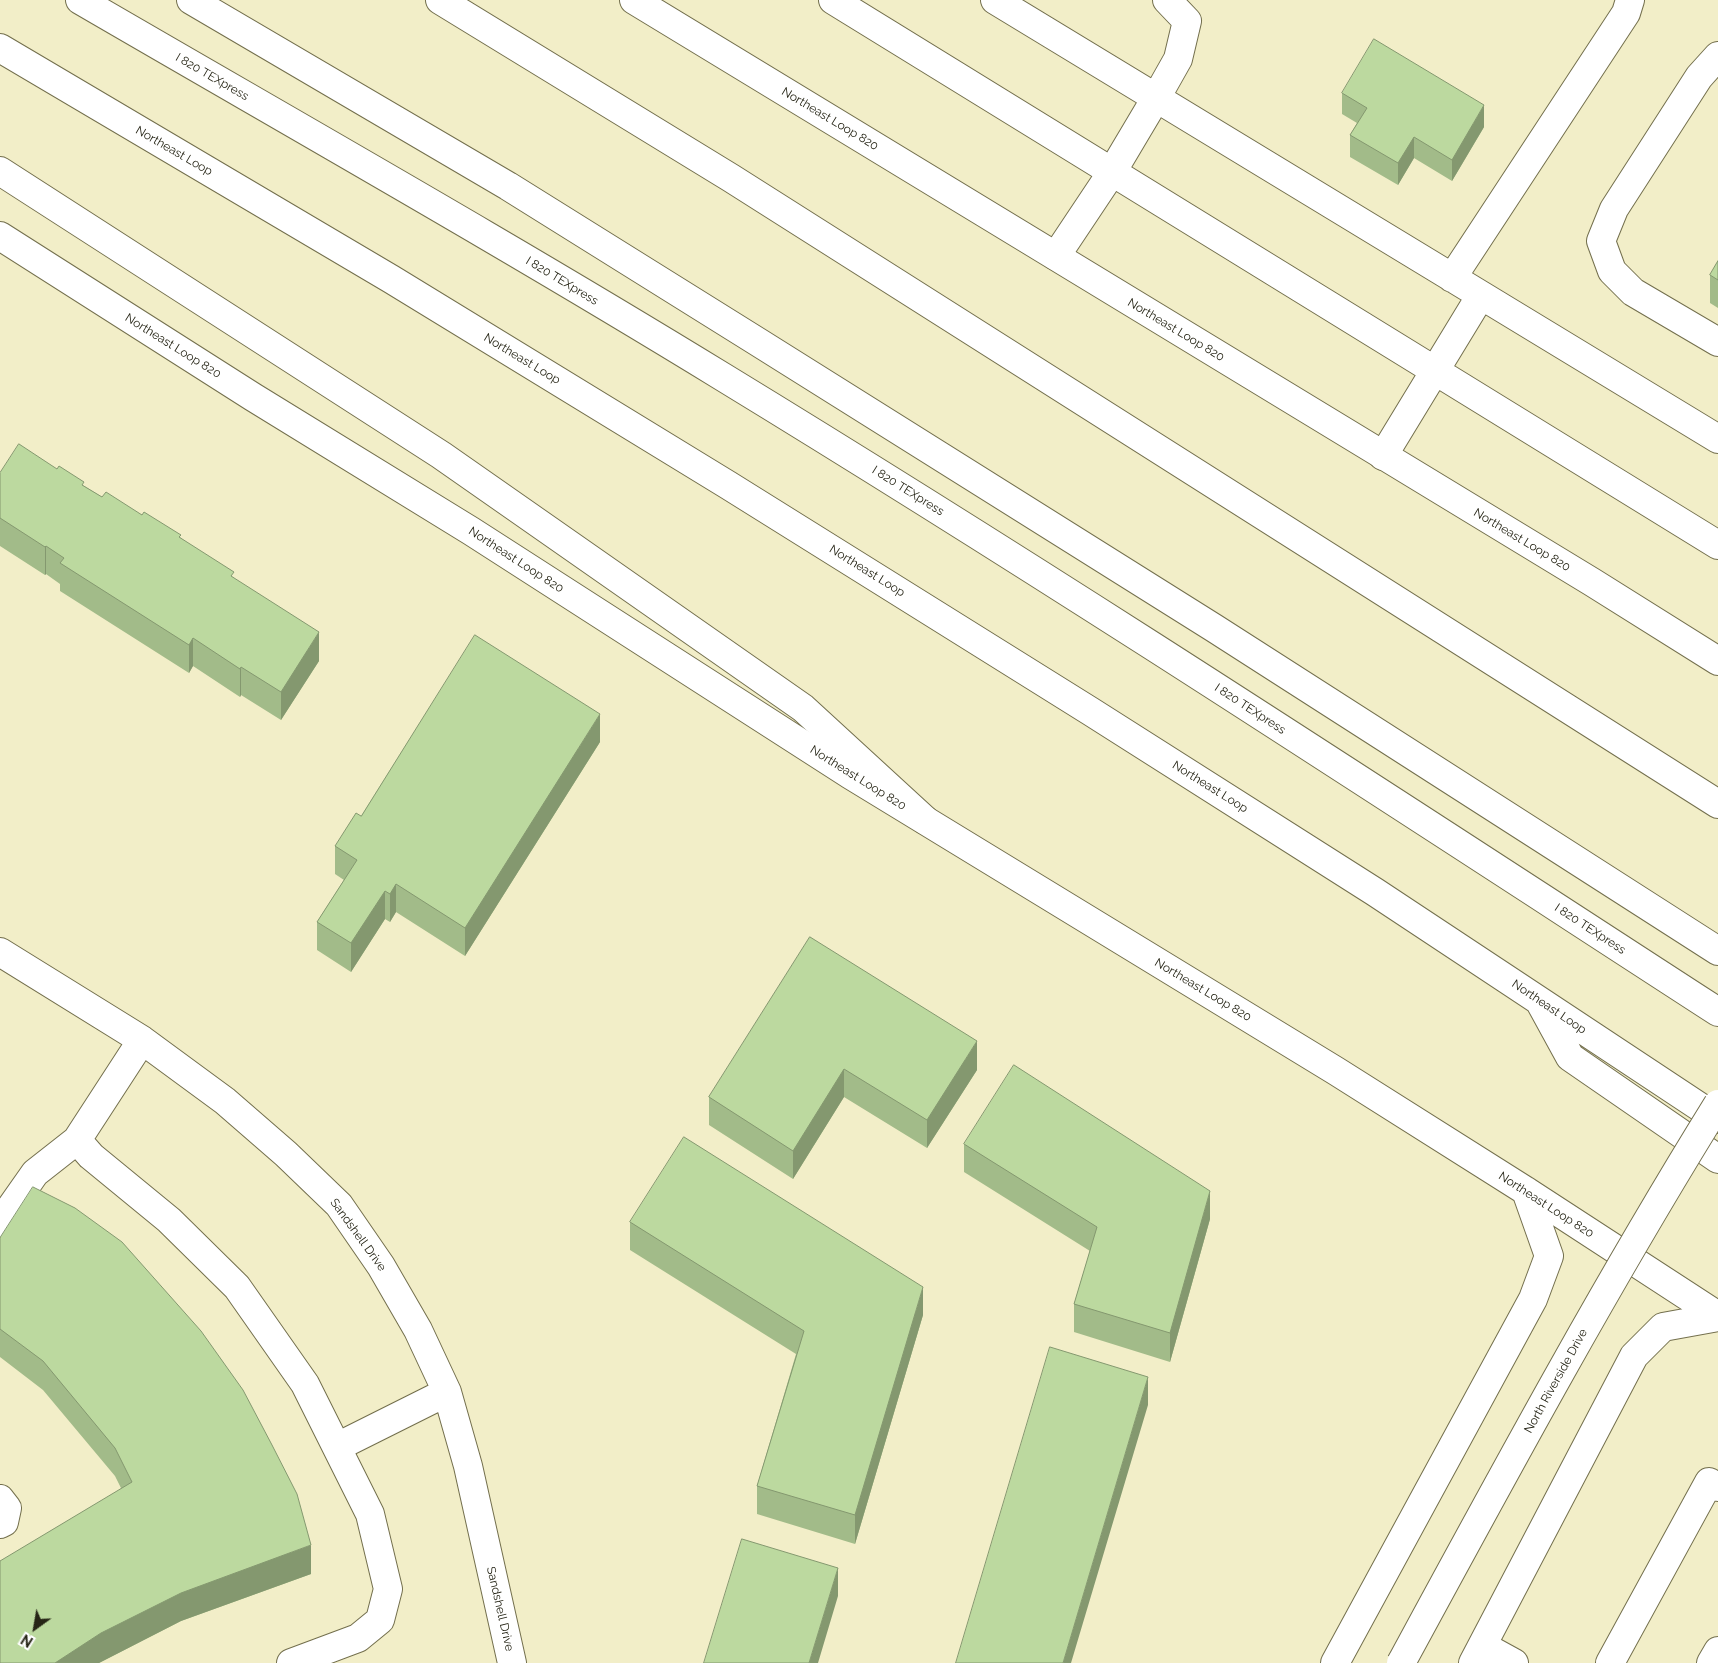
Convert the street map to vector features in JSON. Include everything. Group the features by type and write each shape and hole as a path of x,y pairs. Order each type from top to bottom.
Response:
{"main road":[{"name":"I 820 TEXpress","path":"80,0 718,374 1180,663 1718,1012"},
{"path":"191,0 508,186 1214,628 1718,951"},
{"path":"440,0 731,178 1718,804"},
{"name":"Northeast Loop 820","path":"634,0 1718,661"},
{"path":"833,0 1718,545"},
{"path":"995,0 1718,439"},
{"path":"1056,256 1112,172 1178,59 1187,20 1167,0"},
{"path":"1452,278 1626,14 1630,0"},
{"name":"Northeast Loop","path":"0,48 391,279 737,490 1216,790 1375,892 1718,1119"},
{"path":"1718,56 1699,77 1614,209 1601,242 1612,271 1633,292 1718,342"},
{"path":"0,171 441,455 803,708 925,820"},
{"name":"Northeast Loop 820","path":"0,236 253,397 471,531 849,774 1336,1071 1526,1191 1718,1317"},
{"path":"1383,456 1481,295"},
{"name":"Sandshell Drive","path":"0,952 142,1040 225,1101 286,1154 339,1205 381,1266 418,1330 447,1392 468,1466 512,1663"},
{"path":"1539,1000 1570,1057 1718,1159"},
{"path":"0,1223 35,1173 78,1140 142,1040"},
{"name":"North Riverside Drive","path":"1401,1663 1576,1344 1671,1180 1718,1104"},
{"path":"78,1140 91,1156 169,1220 238,1287 305,1384 370,1514 388,1589 380,1620 358,1638 291,1663"},
{"path":"1335,1663 1533,1299 1549,1256 1526,1191"},
{"path":"1514,1663 1478,1654 1634,1356 1663,1327 1718,1317"},
{"path":"337,1447 447,1392"},
{"path":"1610,1663 1708,1482 1718,1488"},
{"path":"0,1499 7,1508 4,1522 0,1524"},
{"path":"1711,1663 1718,1651"}],"building":[{"path":"1374,39 1484,105 1452,160 1414,137 1398,163 1350,135 1367,108 1342,93"},
{"path":"1718,261 1718,280 1710,275"},
{"path":"19,444 57,469 59,466 84,482 82,485 102,497 106,492 142,515 144,512 181,535 179,537 234,572 231,576 319,632 281,692 241,667 240,669 193,638 189,645 60,563 64,558 0,518 0,473"},
{"path":"475,635 600,714 465,928 396,884 390,894 385,891 351,943 317,922 357,860 335,846 356,813 361,816"},
{"path":"810,937 977,1041 927,1120 844,1069 793,1151 709,1097"},
{"path":"1014,1065 1210,1191 1170,1333 1074,1304 1097,1227 964,1144"},
{"path":"684,1137 923,1287 855,1515 757,1486 804,1331 630,1222"},
{"path":"33,1187 75,1208 122,1242 201,1331 243,1390 272,1445 297,1494 311,1545 181,1593 101,1633 55,1663 0,1663 0,1561 132,1482 115,1448 43,1361 0,1329 0,1238"},
{"path":"1050,1347 1148,1377 1063,1663 956,1663"},
{"path":"742,1539 838,1568 809,1663 704,1663"}]}
